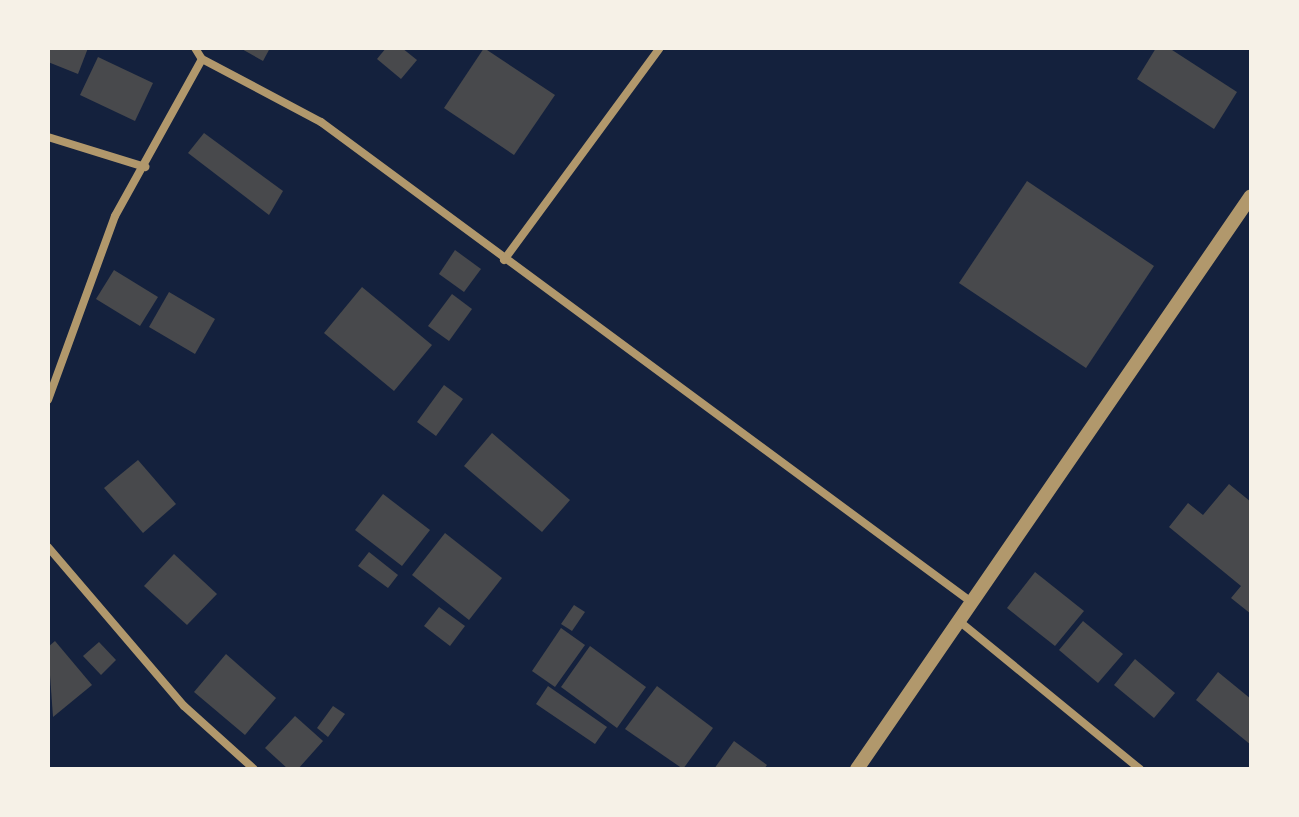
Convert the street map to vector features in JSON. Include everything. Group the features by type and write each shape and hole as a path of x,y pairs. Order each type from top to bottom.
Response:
{"street":[{"path":"195,48 202,59 321,122 970,601"},
{"path":"504,260 660,48"},
{"path":"48,400 115,216 145,167 202,59"},
{"path":"48,137 145,167"},
{"path":"857,769 1251,196"},
{"path":"48,547 184,706 254,769"},
{"path":"959,621 1140,769"}],"building":[{"path":"48,48 88,48 78,74 48,62"},
{"path":"240,48 270,48 263,61"},
{"path":"386,48 402,48 417,60 401,79 377,59"},
{"path":"484,48 555,95 514,155 444,108"},
{"path":"1156,48 1169,48 1237,92 1214,129 1137,79"},
{"path":"98,57 153,83 135,121 80,95"},
{"path":"204,133 283,191 269,215 188,153"},
{"path":"1027,181 1154,266 1086,368 959,283"},
{"path":"455,250 481,269 464,292 439,274"},
{"path":"114,270 158,297 140,326 96,299"},
{"path":"362,287 432,345 394,391 324,333"},
{"path":"169,292 215,319 195,354 149,327"},
{"path":"452,294 472,309 449,341 428,326"},
{"path":"444,385 463,399 436,436 417,422"},
{"path":"492,433 570,500 542,532 464,466"},
{"path":"138,460 176,504 143,533 104,488"},
{"path":"1229,484 1251,502 1251,614 1231,598 1241,586 1169,527 1188,503 1203,515"},
{"path":"383,494 430,530 402,566 355,530"},
{"path":"445,533 502,578 469,620 412,575"},
{"path":"369,552 398,575 388,588 358,566"},
{"path":"174,554 217,594 187,625 144,586"},
{"path":"1035,572 1084,611 1055,646 1007,608"},
{"path":"574,605 585,612 572,631 561,624"},
{"path":"439,607 465,626 450,646 424,626"},
{"path":"1083,621 1123,654 1098,683 1059,650"},
{"path":"561,628 585,645 555,687 532,671"},
{"path":"55,641 92,685 53,717 48,647"},
{"path":"99,642 116,660 101,675 83,656"},
{"path":"590,646 646,687 617,728 561,687"},
{"path":"226,654 276,698 245,735 194,692"},
{"path":"1135,659 1175,693 1154,718 1114,685"},
{"path":"1218,672 1251,699 1251,745 1196,700"},
{"path":"548,686 607,727 595,744 536,704"},
{"path":"657,686 713,728 683,769 625,729"},
{"path":"333,706 345,714 328,737 317,728"},
{"path":"295,716 323,741 298,769 288,769 265,748"},
{"path":"734,741 767,765 764,769 714,769"}]}
